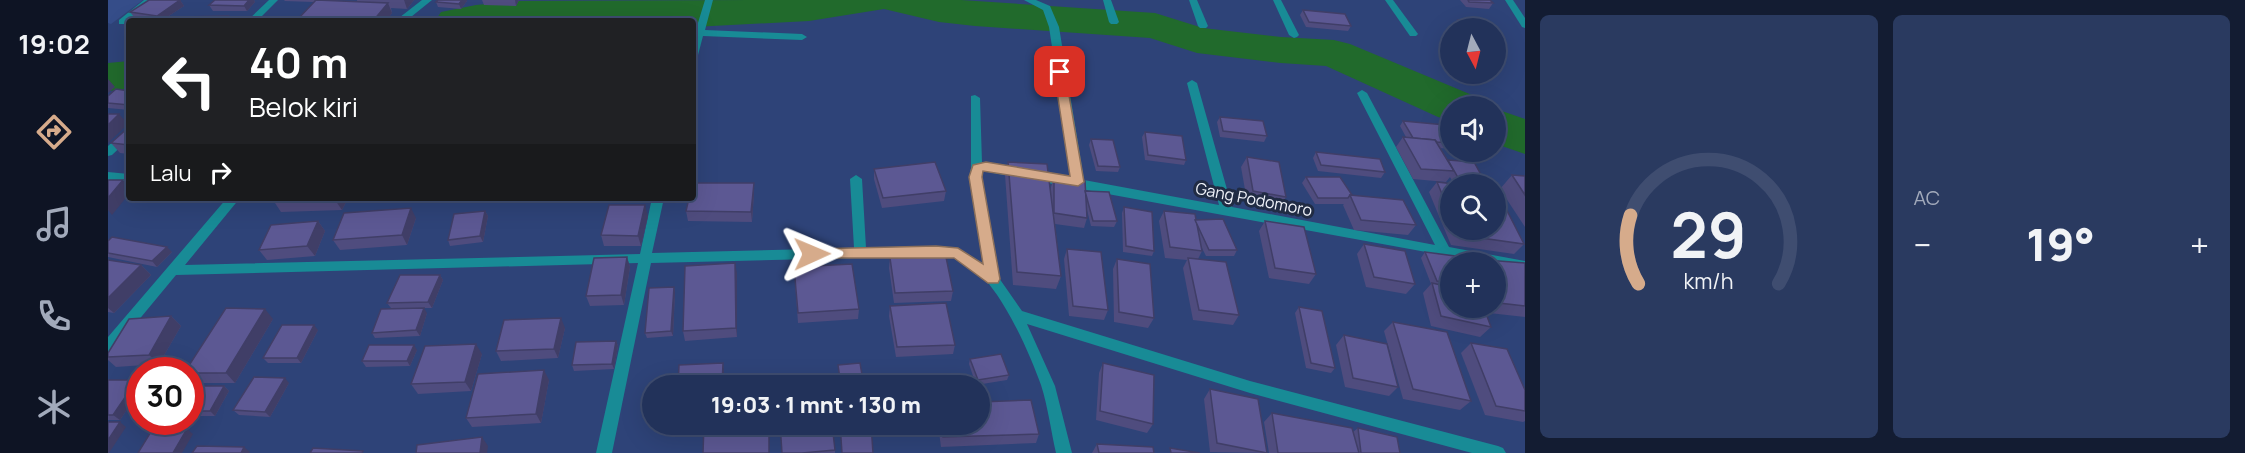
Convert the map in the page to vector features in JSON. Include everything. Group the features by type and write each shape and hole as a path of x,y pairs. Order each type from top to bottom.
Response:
{"street":[{"path":"127,18 150,0"},
{"path":"255,18 274,0"},
{"path":"404,18 428,0"},
{"path":"709,0 697,35 802,37"},
{"path":"1028,0 1047,8 1054,27 1078,182"},
{"path":"1107,0 1114,22"},
{"path":"1193,0 1203,26"},
{"path":"1277,0 1294,35"},
{"path":"1389,0 1413,34"},
{"path":"1509,0 1525,25"},
{"path":"122,22 126,19"},
{"path":"1192,83 1227,212"},
{"path":"1362,93 1444,250"},
{"path":"975,98 977,168 975,177 993,279"},
{"path":"108,152 126,136"},
{"name":"Gang Podomoro","path":"977,168 986,166 1078,182 1227,212 1525,266"},
{"path":"108,176 126,178"},
{"path":"855,179 860,253"},
{"path":"108,347 232,201"},
{"path":"604,453 657,201"},
{"path":"175,270 936,251 958,253 993,279 1017,315 1048,386 1064,453"},
{"path":"1017,315 1250,387 1498,453"}],"shaded area":[{"path":"108,0 143,0 111,24 108,23"}],"building":[{"path":"149,0 180,0 157,16 130,12"},
{"path":"215,0 249,0 244,6 209,5"},
{"path":"316,0 388,3 376,18 299,18"},
{"path":"438,0 462,0 459,4 436,2"},
{"path":"1468,0 1490,0 1493,3 1469,2"},
{"path":"1303,10 1345,14 1351,26 1309,22"},
{"path":"228,16 226,18 181,17"},
{"path":"116,89 126,91 126,105 108,103 108,96"},
{"path":"108,114 119,114 108,125"},
{"path":"1220,117 1263,121 1267,136 1223,131"},
{"path":"1403,121 1440,124 1440,142 1413,138"},
{"path":"126,130 126,145 111,143"},
{"path":"1145,132 1182,136 1186,160 1148,155"},
{"path":"1403,137 1435,140 1440,148 1440,162 1448,162 1454,171 1421,169"},
{"path":"1091,139 1113,140 1120,167 1098,166"},
{"path":"1316,152 1380,159 1385,172 1321,165"},
{"path":"1247,157 1279,162 1286,197 1253,191"},
{"path":"935,162 946,191 883,198 874,169"},
{"path":"1008,162 1047,164 1061,276 1017,272"},
{"path":"1449,162 1474,162 1481,174 1456,174"},
{"path":"1512,175 1525,176 1525,195"},
{"path":"1054,177 1085,181 1087,218 1054,213"},
{"path":"1306,177 1340,177 1352,195 1348,198 1318,198"},
{"path":"108,180 123,180 108,198"},
{"path":"696,183 754,183 751,212 686,211 688,201 696,201"},
{"path":"1085,191 1109,192 1117,221 1093,221"},
{"path":"1350,195 1403,200 1416,225 1361,220"},
{"path":"609,205 645,205 638,236 601,235"},
{"path":"1124,207 1152,212 1154,251 1126,246"},
{"path":"411,208 402,235 333,240 344,213"},
{"path":"1506,209 1524,244 1496,240 1506,240"},
{"path":"485,211 480,236 448,240 454,214"},
{"path":"1164,211 1195,214 1202,251 1170,247"},
{"path":"1223,219 1237,250 1209,250 1195,220"},
{"path":"318,221 307,246 259,250 271,225"},
{"path":"1265,221 1304,227 1316,274 1275,268"},
{"path":"112,237 167,247 152,261 108,253 108,241"},
{"path":"1364,244 1405,251 1415,284 1374,277"},
{"path":"1067,249 1101,252 1108,310 1073,306"},
{"path":"1425,252 1440,254 1440,281 1437,281"},
{"path":"627,257 621,295 586,296 594,258"},
{"path":"946,257 953,291 895,293 890,258"},
{"path":"1188,258 1226,262 1239,315 1199,310"},
{"path":"1117,259 1150,264 1154,318 1119,312"},
{"path":"108,260 141,265 108,298"},
{"path":"1506,262 1525,263 1525,306 1506,304"},
{"path":"735,263 736,328 683,331 685,266"},
{"path":"852,264 859,309 798,313 794,267"},
{"path":"400,275 440,275 428,302 387,303"},
{"path":"1432,283 1440,285 1440,312"},
{"path":"674,287 671,331 645,333 649,288"},
{"path":"946,303 955,345 897,347 890,306"},
{"path":"1299,307 1322,311 1335,368 1311,363"},
{"path":"226,308 265,309 226,373 204,373 204,357 194,357"},
{"path":"424,308 416,330 372,333 381,309"},
{"path":"171,316 149,355 108,357 108,353 129,319"},
{"path":"561,318 554,349 496,351 504,320"},
{"path":"1450,318 1488,318 1491,327"},
{"path":"1393,322 1447,332 1471,401 1413,389"},
{"path":"282,325 314,325 297,358 263,358"},
{"path":"1344,335 1387,344 1398,387 1353,378"},
{"path":"616,341 612,364 572,365 576,342"},
{"path":"1471,343 1507,349 1525,390 1525,411 1496,406"},
{"path":"476,344 465,382 411,384 425,346"},
{"path":"369,345 414,345 407,361 362,361"},
{"path":"1001,354 1009,375 990,378 990,375 976,375 970,359"},
{"path":"723,363 722,375 679,375 679,365"},
{"path":"860,363 862,375 839,375 838,365"},
{"path":"1103,363 1154,375 1153,424 1100,411"},
{"path":"544,370 536,414 466,418 478,374"},
{"path":"254,377 285,378 265,412 233,410"},
{"path":"108,380 126,380 126,396 113,415 108,415"},
{"path":"204,386 224,386 210,411 204,411"},
{"path":"1210,389 1258,399 1267,453 1217,443"},
{"path":"1031,400 1039,434 943,437 943,435 990,435 990,402"},
{"path":"1272,413 1352,428 1359,453 1278,453"},
{"path":"108,422 120,422 108,440"},
{"path":"1358,428 1397,437 1400,453 1361,453"},
{"path":"149,435 184,435 173,453 138,453"},
{"path":"704,435 769,435 769,453 703,453"},
{"path":"781,435 833,435 835,450 782,453"},
{"path":"841,435 872,435 873,453 842,453"},
{"path":"482,437 480,453 416,453 417,445"},
{"path":"1097,444 1153,447 1154,453 1099,453"},
{"path":"197,446 244,447 241,453 192,453"},
{"path":"313,448 363,451 362,453 310,453"},
{"path":"1170,448 1200,453 1171,453"}],"waterway":[{"path":"476,18 559,13 746,13 872,0"},
{"path":"896,0 939,10 975,14 1155,26 1197,40 1281,50 1334,53 1440,99"},
{"path":"108,77 126,75"},
{"path":"1506,129 1525,138"}],"route":[{"path":"812,254 936,251 958,253 993,279 975,177 977,168 986,166 1078,182 1060,72"}]}
